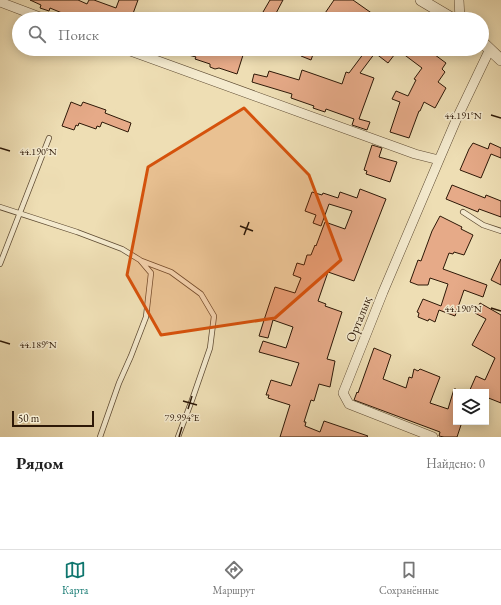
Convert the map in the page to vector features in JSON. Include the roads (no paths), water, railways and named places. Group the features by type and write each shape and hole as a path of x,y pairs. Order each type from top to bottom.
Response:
{"street":[{"path":"422,0 442,12"},
{"path":"459,0 460,12"},
{"path":"0,2 26,12"},
{"path":"489,49 501,60"},
{"path":"144,56 415,154 439,160 482,56"},
{"name":"Орталық","path":"433,437 349,404 343,393 383,292 439,160"}],"lane":[{"path":"0,264 48,138"},
{"path":"0,207 77,232 122,249 140,260 171,272 201,294 214,316 210,348 178,437"},
{"path":"463,212 483,225 501,231"},
{"path":"100,437 119,383 146,317 151,273 140,260"}]}
